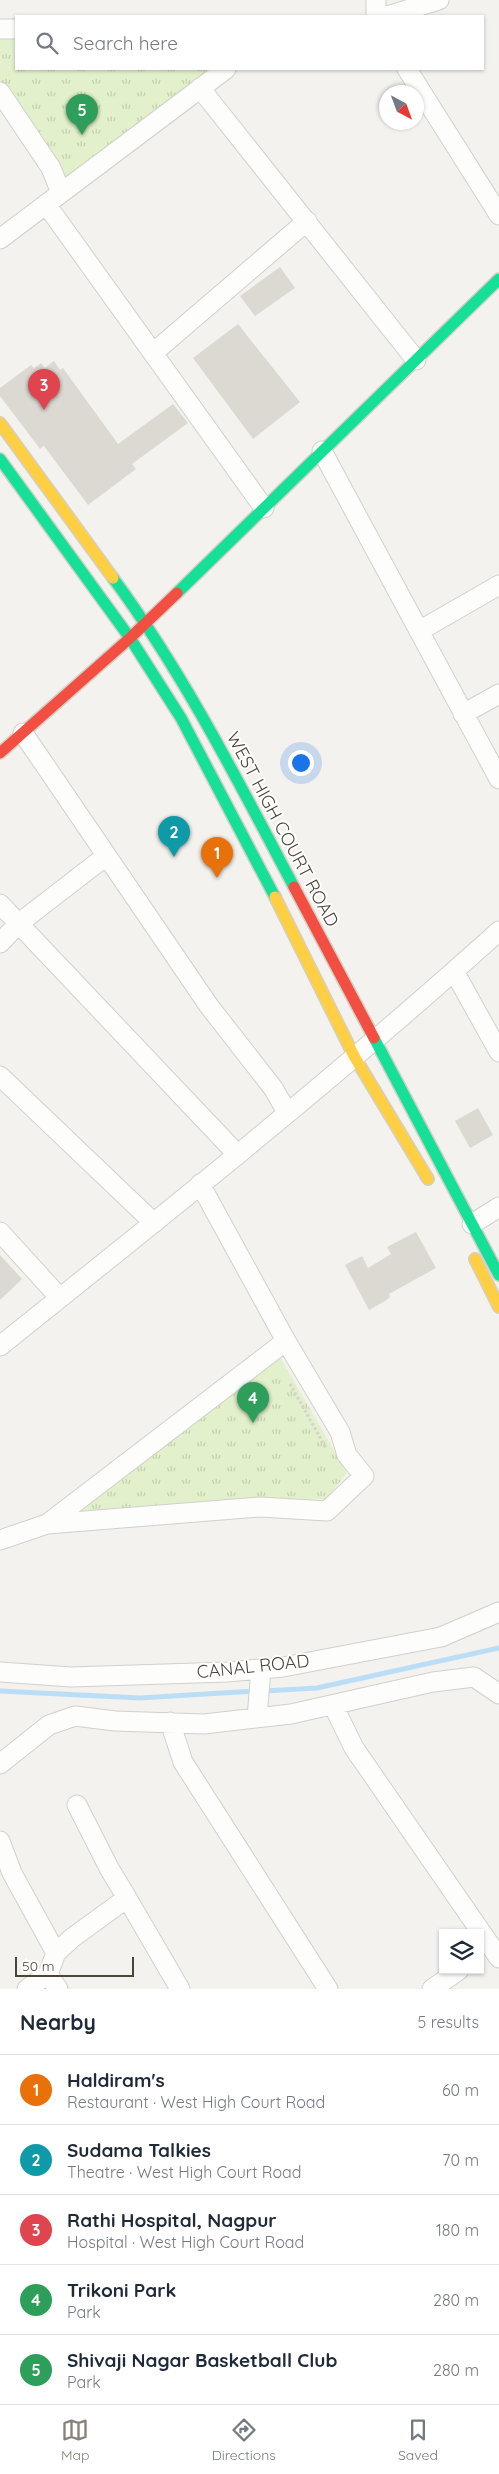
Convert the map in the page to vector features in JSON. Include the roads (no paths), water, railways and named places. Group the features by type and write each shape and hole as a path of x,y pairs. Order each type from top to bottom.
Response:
{"main road":[{"path":"0,753 130,638 499,279"},
{"name":"WEST HIGH COURT ROAD","path":"0,423 146,622 199,708 499,1275"},
{"path":"0,459 130,638 181,718 285,916 354,1056 432,1186"},
{"path":"467,1246 499,1307"}],"street":[{"path":"376,0 376,15"},
{"path":"390,15 439,0"},
{"path":"0,28 15,29"},
{"path":"0,239 225,70"},
{"path":"408,70 499,215"},
{"path":"200,88 416,360"},
{"path":"0,92 50,168 53,198 153,353 264,508"},
{"path":"153,353 306,221"},
{"path":"322,451 499,779"},
{"path":"419,631 499,585"},
{"path":"463,714 499,694"},
{"path":"23,733 208,1006 273,1088 287,1112"},
{"path":"0,943 18,924 106,856"},
{"path":"0,904 237,1154"},
{"path":"0,1346 237,1154 374,1040 499,931"},
{"path":"454,971 499,1052"},
{"path":"0,1076 154,1223"},
{"path":"0,1540 47,1524 260,1506 328,1511 364,1476 347,1455 340,1432 286,1341 200,1184"},
{"path":"472,1224 499,1207"},
{"path":"0,1232 60,1298"},
{"path":"47,1524 286,1341"},
{"name":"CANAL ROAD","path":"0,1672 71,1677 283,1667 441,1637 499,1612"},
{"path":"257,1718 261,1668"},
{"path":"0,1764 49,1726 75,1716 115,1721 204,1724 291,1714 434,1682 474,1677 499,1694"},
{"path":"333,1705 354,1748 493,1951"},
{"path":"170,1722 183,1762 328,1989"},
{"path":"77,1805 109,1868 180,1989"},
{"path":"0,1841 12,1873 56,1953 53,1981 27,1989"},
{"path":"56,1953 72,1938 127,1898"},
{"path":"432,1989 453,1974"}],"waterway":[{"path":"264,1691 317,1688 499,1648"},
{"path":"0,1691 140,1698 255,1691"}],"place":[{"name":"Shivaji Nagar Basketball Club","path":"82,135"},
{"name":"Rathi Hospital, Nagpur","path":"44,410"},
{"name":"Sudama Talkies","path":"174,857"},
{"name":"Haldiram's","path":"217,878"},
{"name":"Trikoni Park","path":"253,1423"}]}
